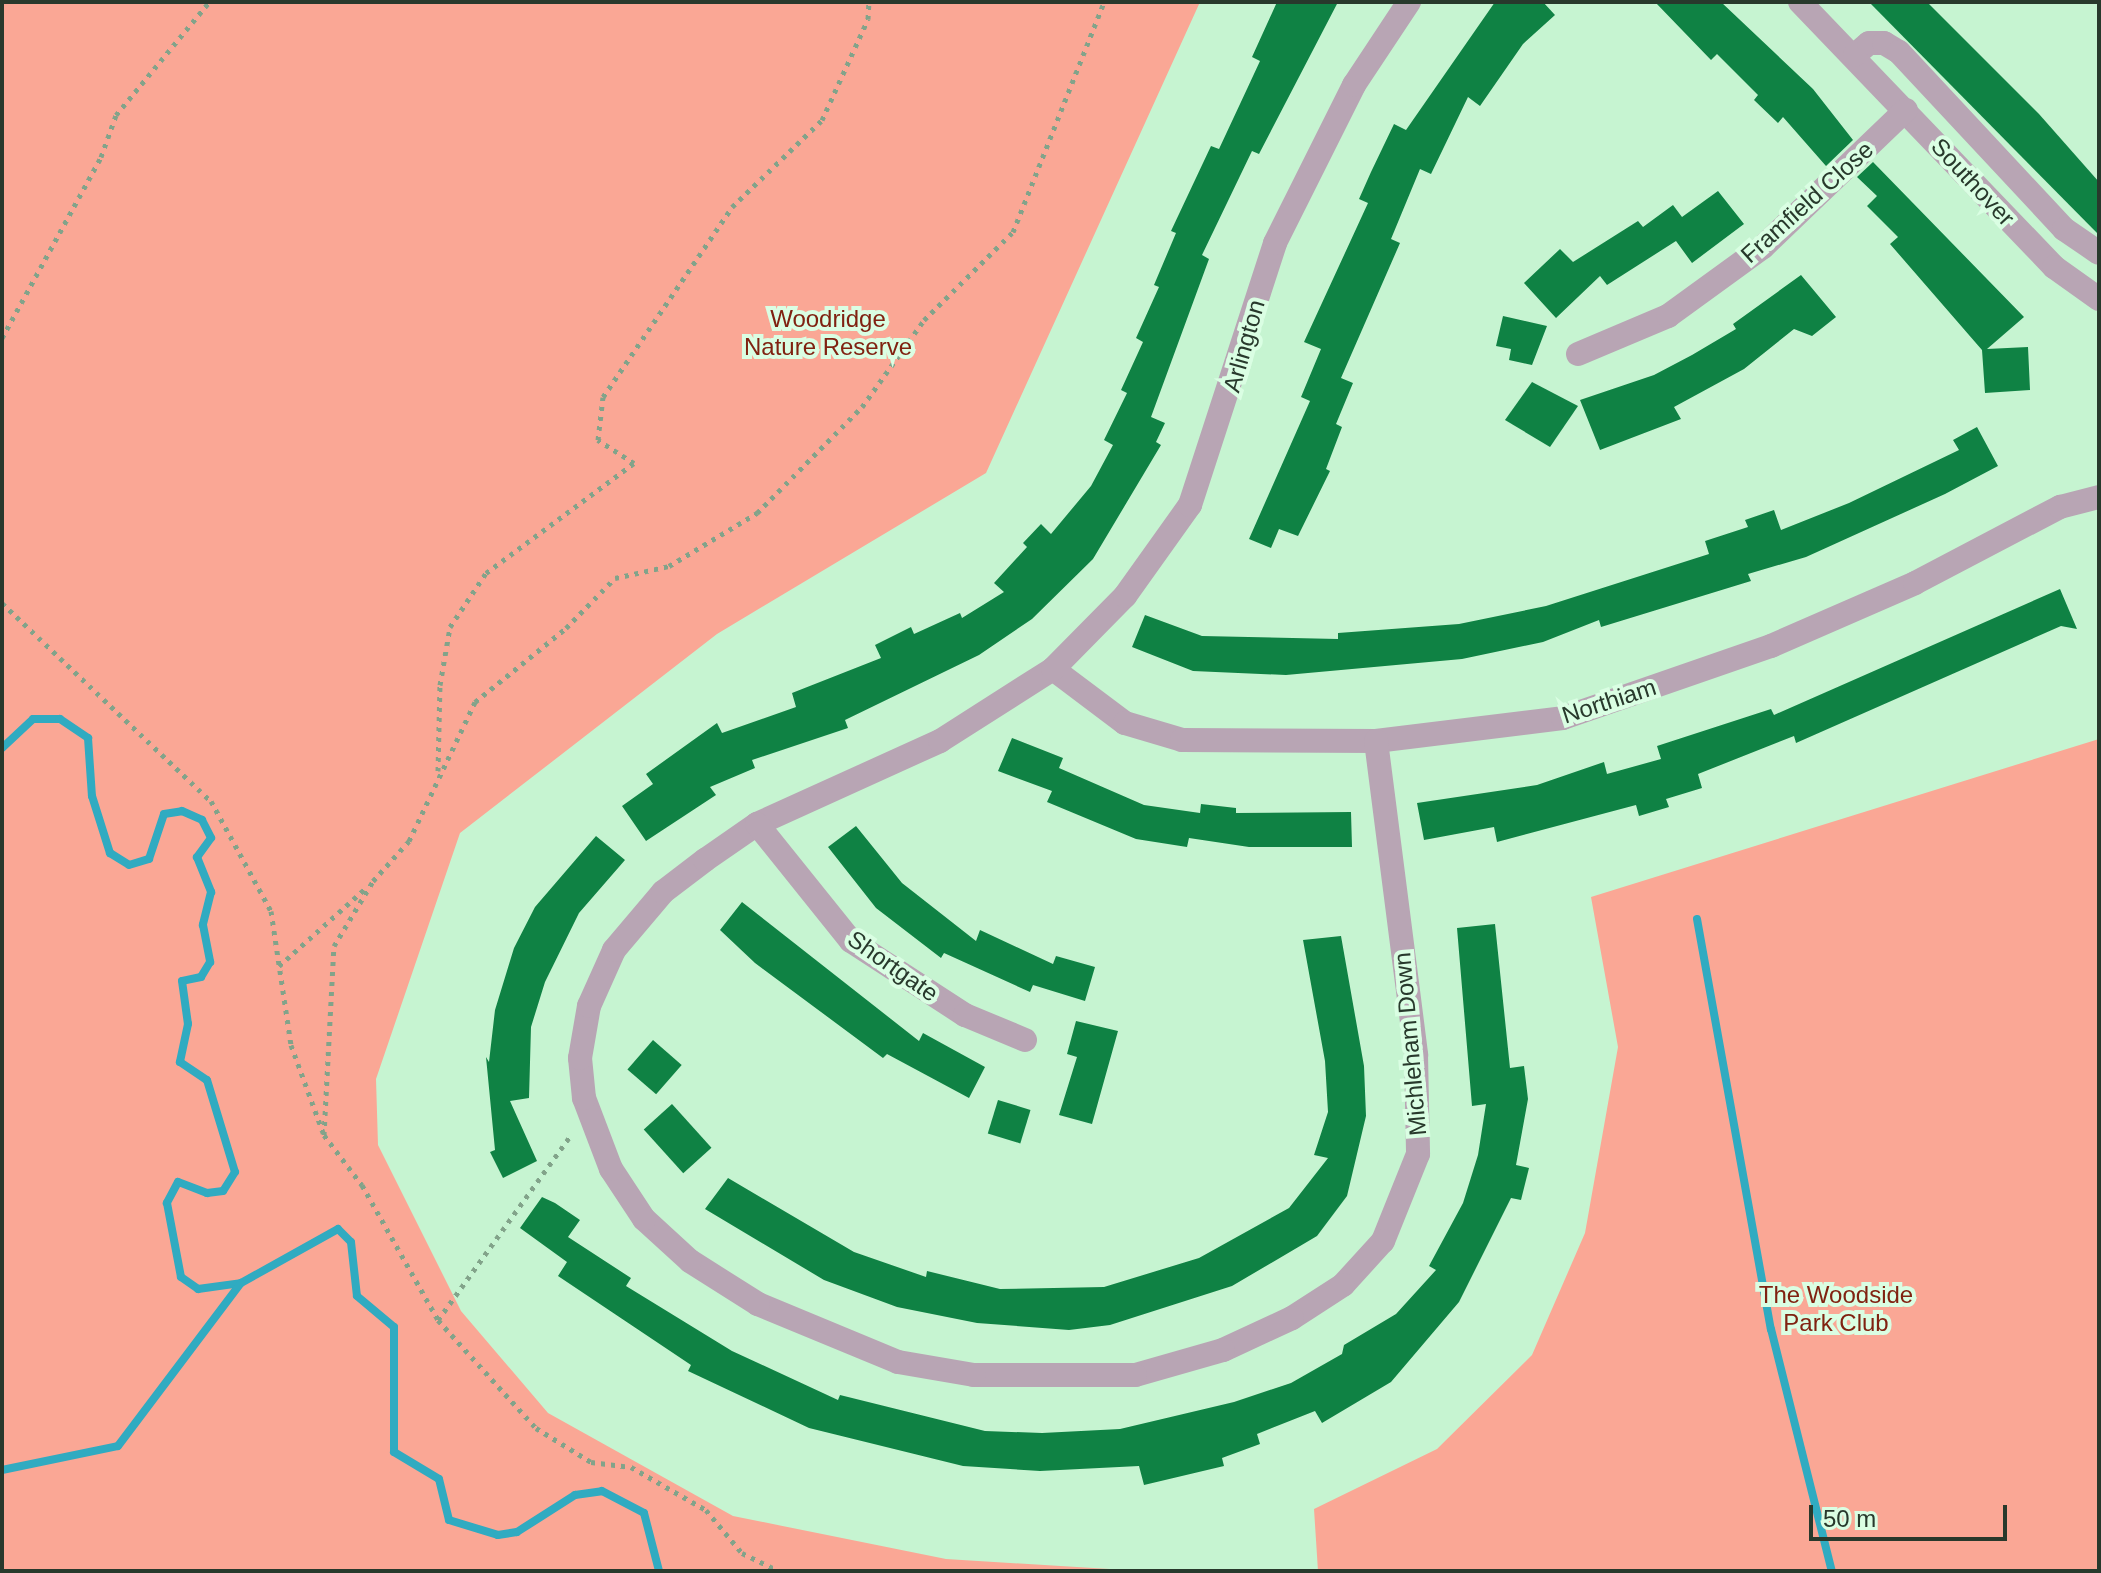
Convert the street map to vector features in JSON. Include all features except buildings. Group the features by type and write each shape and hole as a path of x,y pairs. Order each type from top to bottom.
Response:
{"street":[{"name":"Arlington","path":"1053,669 1125,596 1190,505 1275,243 1354,85 1409,2"},
{"name":"Southover","path":"1800,2 1855,55 2054,267 2099,299"},
{"name":"Southover","path":"1855,55 1869,43 1884,43 1899,52 2064,229 2099,253"},
{"name":"Framfield Close","path":"1578,354 1668,316 1763,247 1906,110"},
{"path":"2003,214 2028,190"},
{"name":"Northiam","path":"1053,669 1125,723 1182,740 1376,741 1563,718 1771,646 1915,583 2060,507 2099,497"},
{"name":"Michleham Down","path":"1053,669 940,741 757,824 663,892 614,950 589,1006 580,1058 591,1119 611,1169 644,1219 690,1261 758,1304 898,1362 974,1375 1135,1375 1223,1350 1292,1318 1343,1285 1383,1241 1418,1154 1416,1055 1376,741"},
{"name":"Shortgate","path":"757,824 851,941 965,1015 1025,1040"}],"path":[{"path":"2,338 101,157 116,115 209,2"},
{"path":"438,776 440,685 450,627 486,573 634,463 598,440 603,397 732,207 822,120 868,19 869,2"},
{"path":"278,966 373,881 409,841 475,702 566,628 615,578 669,566 757,513 862,407 924,320 1013,232 1104,2"},
{"path":"2,603 211,801 271,911 291,1045 324,1135 362,1185 438,1320 536,1428 591,1462 631,1467 706,1510 742,1553 779,1571"},
{"path":"324,1135 334,946 373,881"},
{"path":"438,1320 570,1136 591,1119"}],"green space":[{"name":"Woodridge Nature Reserve","path":"2,2 1200,2 986,473 717,634 460,833 376,1079 378,1145 461,1311 548,1413 733,1516 946,1559 1142,1571 2,1571"},
{"name":"The Woodside Park Club","path":"2099,739 2099,1571 1318,1571 1314,1509 1437,1449 1532,1355 1585,1233 1618,1047 1591,897"}],"waterway":[{"path":"2,748 33,719 60,719 88,738 92,796 110,853 129,865 149,859 164,814 182,811 202,820 211,838 197,857 211,892 203,925 210,962 201,977 182,981 188,1024 180,1062 207,1080 235,1172 223,1191 207,1193 178,1182 167,1203 181,1277 198,1289 241,1283 338,1229 351,1242 357,1296 394,1327 394,1452 439,1479 449,1520 498,1535 517,1532 575,1495 602,1491 644,1513 659,1571"},
{"path":"1697,919 1771,1329 1832,1571"},
{"path":"2,1470 118,1446 241,1283"}]}
